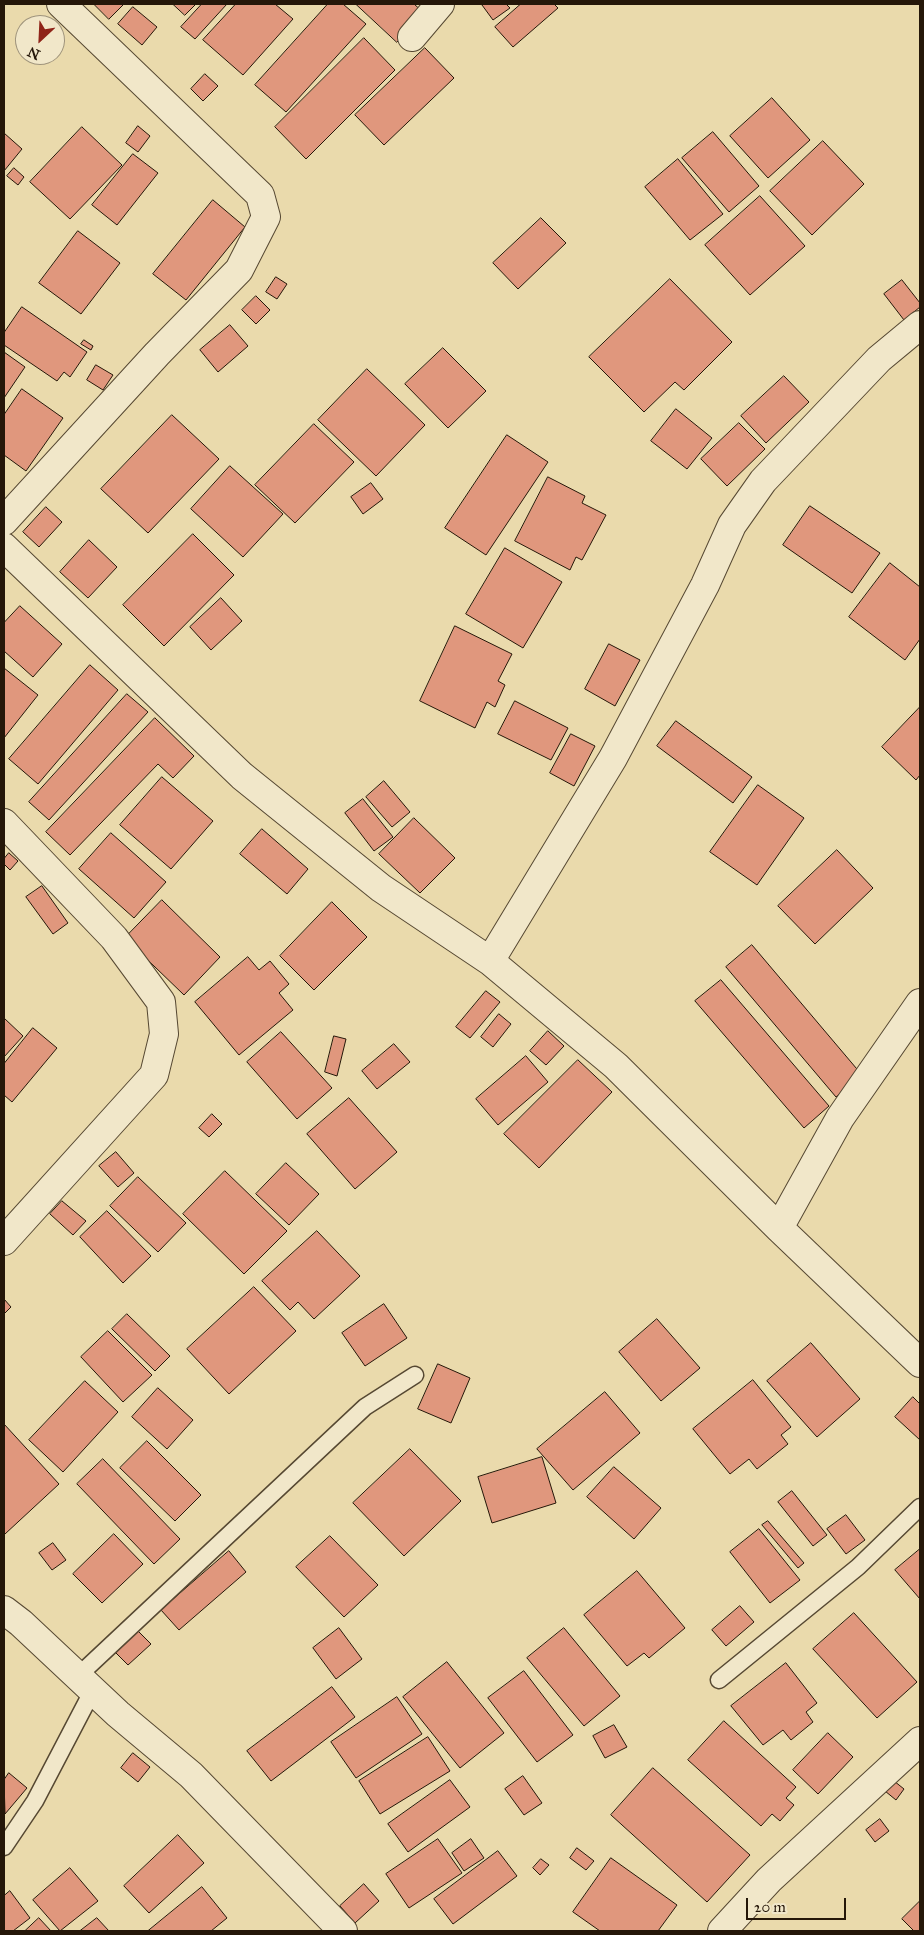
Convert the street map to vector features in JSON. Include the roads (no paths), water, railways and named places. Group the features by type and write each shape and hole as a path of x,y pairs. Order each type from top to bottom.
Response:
{"street":[{"path":"4,521 157,354 239,270 266,217 260,194 61,4"},
{"path":"412,37 440,4"},
{"path":"490,961 613,758 705,585 732,525 763,481 879,359 920,325"},
{"path":"4,547 242,776 381,888 490,961 616,1066 779,1228 920,1363"},
{"path":"4,823 114,938 161,1002 164,1034 154,1075 4,1241"},
{"path":"779,1228 840,1118 920,1003"},
{"path":"4,1610 191,1775 343,1931"},
{"path":"722,1931 768,1880 920,1741"}],"lane":[{"path":"4,1847 35,1801 86,1683 365,1407 415,1375"},
{"path":"719,1680 858,1566 920,1507"}]}
